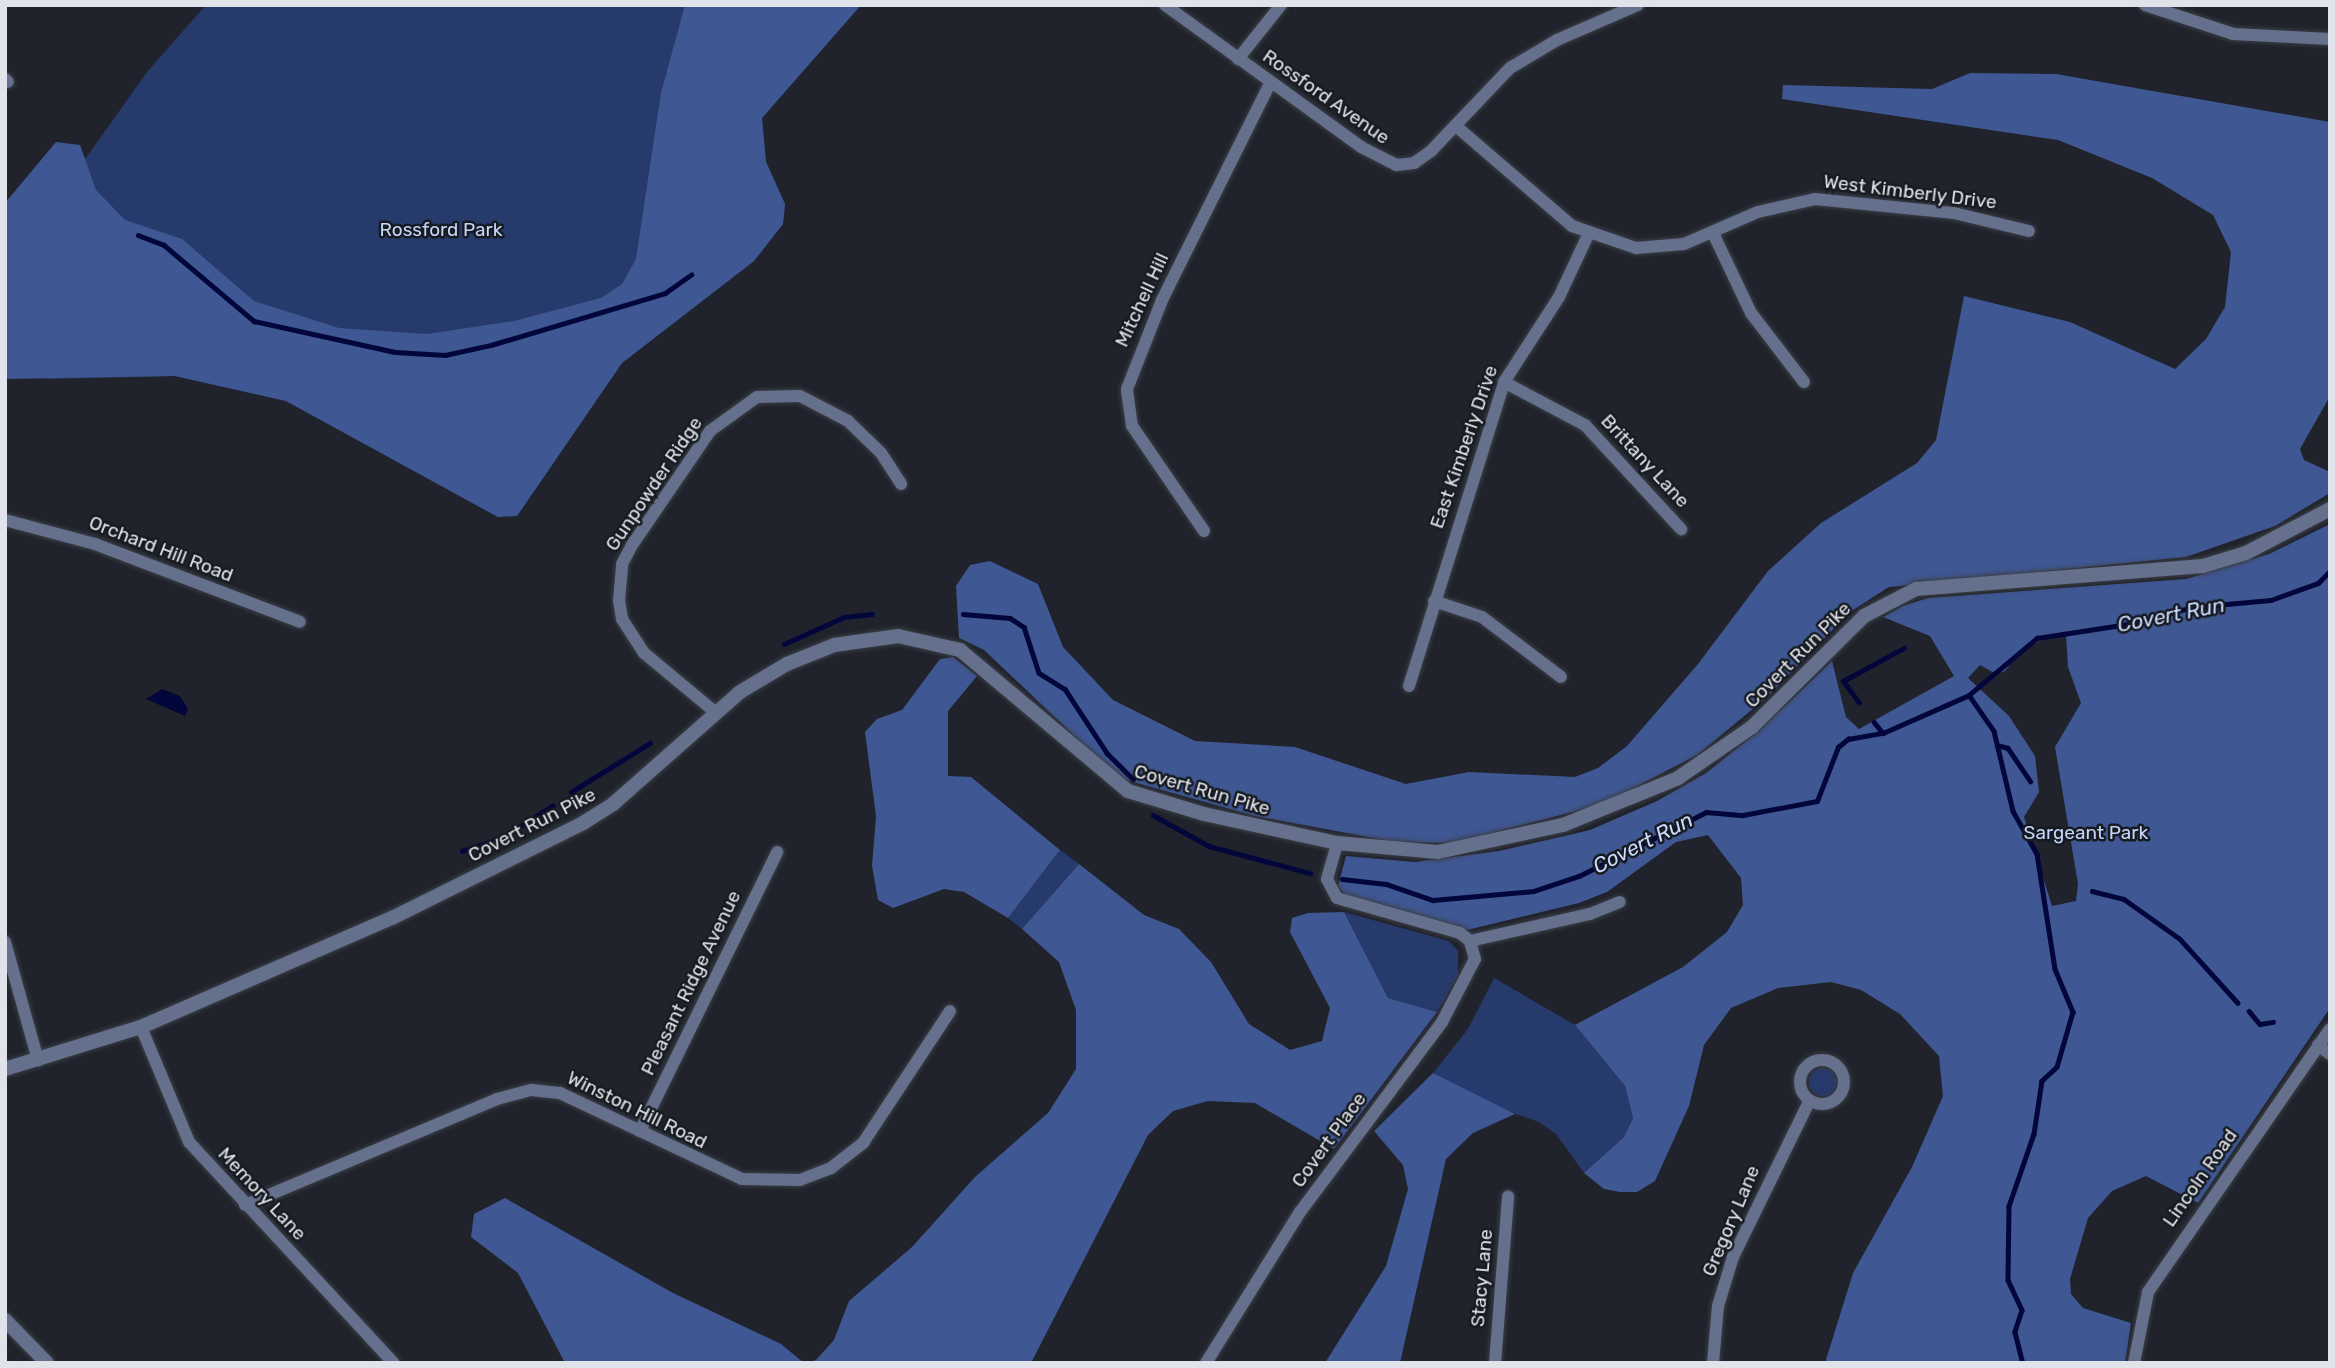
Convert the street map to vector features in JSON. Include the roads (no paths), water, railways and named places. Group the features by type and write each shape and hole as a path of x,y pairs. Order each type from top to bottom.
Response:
{"street":[{"name":"Rossford Avenue","path":"1165,5 1270,83 1387,163 1414,163 1457,127 1510,68 1557,40 1638,5"},
{"path":"1238,59 1281,5"},
{"path":"2146,5 2233,34 2330,39"},
{"name":"Mitchell Hill","path":"1204,531 1132,426 1127,389 1162,300 1270,83"},
{"name":"West Kimberly Drive","path":"1457,127 1588,235 1661,248 1713,233 1777,205 1815,199 1954,214 2029,232"},
{"path":"1713,233 1751,313 1804,382"},
{"name":"East Kimberly Drive","path":"1409,685 1504,382 1559,297 1588,235"},
{"name":"Brittany Lane","path":"1504,382 1586,425 1681,529"},
{"name":"Gunpowder Ridge","path":"715,712 644,653 622,619 619,601 622,564 632,545 710,431 757,397 813,400 866,437 901,484"},
{"name":"Covert Run Pike","path":"5,1069 141,1027 392,918 583,822 650,774 715,712 763,677 834,645 875,637 932,639 981,663 1088,762 1128,791 1204,814 1337,843 1437,852 1519,837 1611,809 1678,778 1752,727 1864,617 1916,589 2203,566 2246,553 2330,509"},
{"name":"Orchard Hill Road","path":"5,520 95,544 300,622"},
{"path":"1434,601 1482,617 1561,677"},
{"path":"1337,843 1327,879 1337,898 1443,927 1470,941 1590,914 1620,902"},
{"name":"Pleasant Ridge Avenue","path":"640,1131 777,852"},
{"name":"Covert Place","path":"1206,1363 1300,1212 1464,987 1475,959 1470,941"},
{"path":"5,942 38,1060"},
{"name":"Winston Hill Road","path":"245,1205 517,1092 560,1093 742,1179 774,1184 818,1174 863,1143 950,1011"},
{"name":"Memory Lane","path":"141,1027 189,1142 394,1363"},
{"name":"Lincoln Road","path":"2134,1363 2148,1292 2330,1029"},
{"path":"2318,1045 2330,1054"},
{"name":"Gregory Lane","path":"1713,1363 1718,1306 1733,1256 1809,1102"},
{"name":"Stacy Lane","path":"1495,1363 1508,1197"},
{"path":"5,1320 47,1363"}],"waterway":[{"path":"138,235 164,245 254,321 395,352 445,355 491,345 665,293 691,275"},
{"name":"Covert Run","path":"1342,879 1386,884 1433,900 1534,891 1579,876 1706,812 1743,815 1817,801 1838,747 1848,739 1883,733 1969,695 2037,638 2134,623 2193,607 2271,600 2318,583 2330,571"},
{"name":"Covert Run","path":"784,644 844,617 872,614"},
{"name":"Covert Run","path":"963,614 1010,618 1024,627 1039,673 1065,689 1107,753 1133,779"},
{"path":"1859,703 1843,681 1904,648"},
{"path":"1969,695 1994,731 2013,811 2037,854 2055,969 2073,1012 2057,1067 2042,1081 2034,1134 2009,1206 2008,1280 2022,1310 2015,1332 2023,1363"},
{"path":"1874,722 1883,733"},
{"name":"Covert Run","path":"571,792 650,743"},
{"path":"1997,745 2008,748 2030,781"},
{"name":"Covert Run","path":"462,851 500,839 552,806"},
{"name":"Covert Run","path":"1153,815 1209,846 1310,873"},
{"path":"2092,891 2124,899 2180,939 2238,1003"},
{"path":"2249,1011 2260,1024 2273,1022"}],"park label":[{"name":"Rossford Park","path":"441,230"},
{"name":"Sargeant Park","path":"2086,833"}]}
